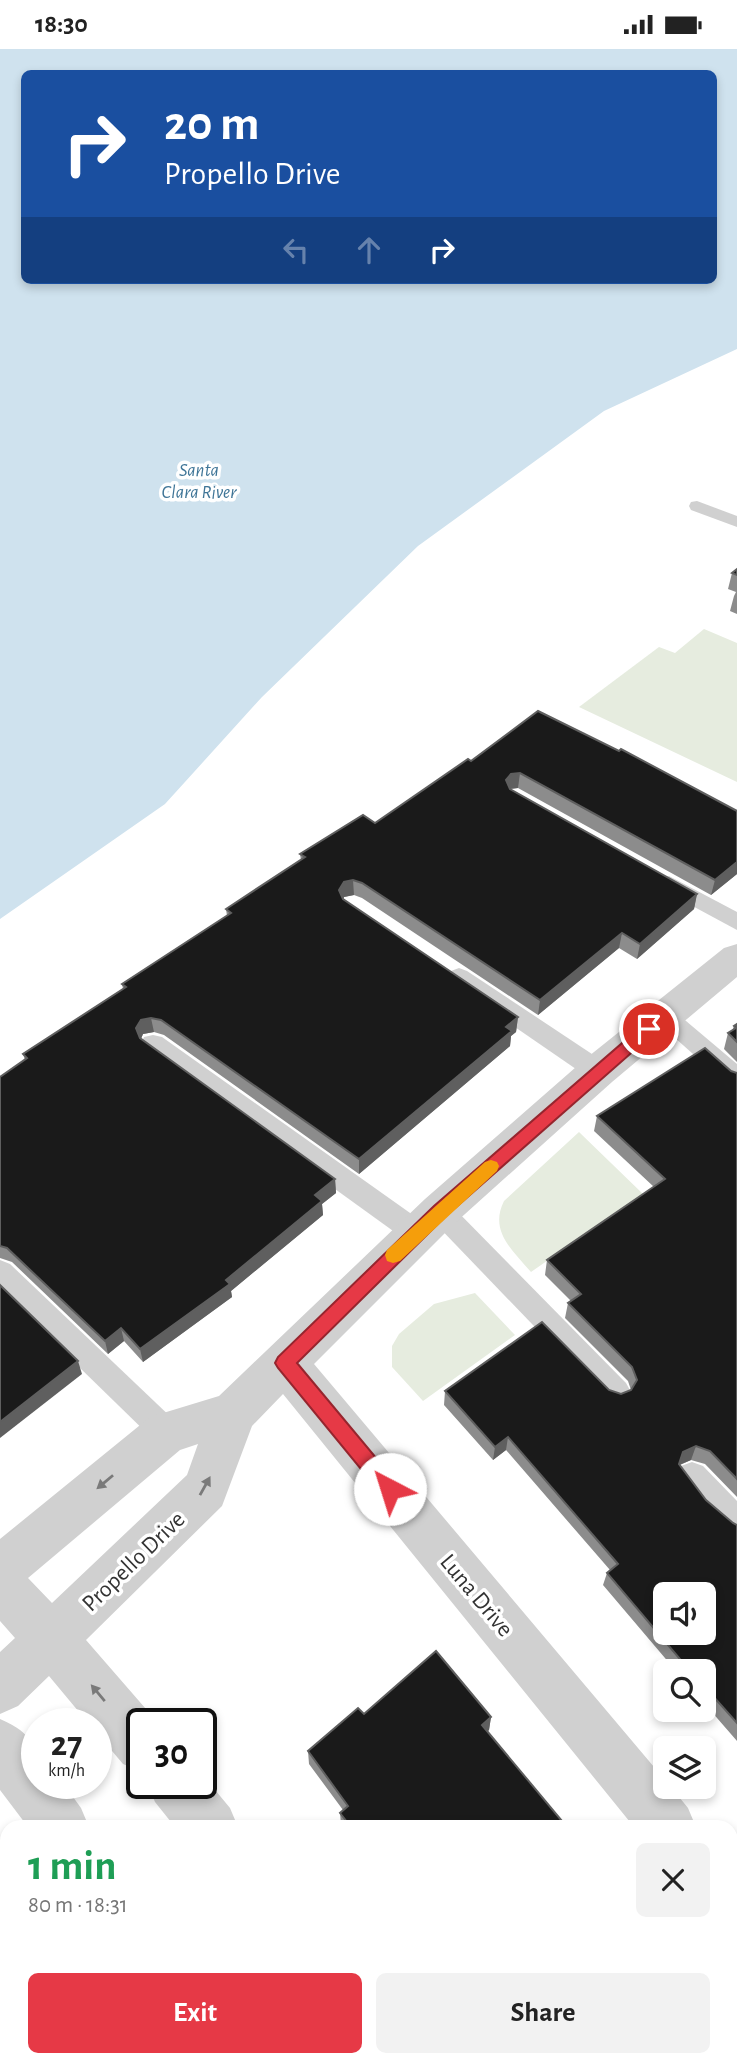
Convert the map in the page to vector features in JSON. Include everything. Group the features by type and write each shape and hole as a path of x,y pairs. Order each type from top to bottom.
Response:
{"street":[{"name":"Propello Drive","path":"0,1688 205,1490 233,1413 428,1222 598,1070 737,957"},
{"name":"Luna Drive","path":"285,1363 663,1820"},
{"name":"Propello Drive","path":"0,1570 166,1432 233,1413"},
{"path":"0,1585 52,1640 126,1726"},
{"path":"0,1746 57,1820"},
{"path":"187,1799 205,1820"}],"lane":[{"path":"697,506 737,521"},
{"path":"656,876 737,922"},
{"path":"442,966 598,1070"},
{"path":"665,1016 737,1078"},
{"path":"153,1044 428,1222 616,1392"},
{"path":"0,1272 166,1432"},
{"path":"692,1476 737,1523"}],"shaded area":[{"path":"704,629 737,643 737,782 579,707 659,647 675,653"},
{"path":"579,1132 643,1194 531,1272 505,1239 499,1222 500,1212 504,1201"},
{"path":"475,1293 515,1335 423,1401 392,1367 392,1346 399,1334 434,1304"}],"water":[{"name":"Santa Clara River","path":"0,49 737,49 737,349 604,411 418,546 262,697 165,804 0,919"}],"building":[{"path":"538,711 619,751 621,749 737,811 737,862 715,880 520,773 511,774 506,780 510,789 697,894 640,944 622,933 540,1000 362,883 353,880 344,882 339,890 343,899 518,1017 506,1027 512,1031 359,1159 161,1020 141,1020 136,1028 140,1038 335,1179 315,1195 322,1201 226,1280 230,1284 140,1349 121,1328 105,1341 7,1248 0,1246 0,1077 27,1058 23,1054 126,987 122,984 231,913 226,909 305,857 300,854 363,815 375,823 468,759 471,761"},
{"path":"737,1024 737,1042 728,1033 736,1028 734,1026"},
{"path":"705,1048 731,1071 737,1073 737,1479 710,1451 696,1446 683,1452 679,1464 706,1500 737,1525 737,1723 716,1699 716,1659 680,1659 668,1645 716,1645 716,1582 653,1582 653,1627 607,1573 618,1564 508,1437 495,1447 445,1391 542,1322 609,1390 621,1394 631,1390 637,1380 632,1367 568,1303 581,1294 547,1260 665,1179 597,1116"},
{"path":"0,1285 78,1361 0,1422"},
{"path":"436,1651 491,1717 482,1725 561,1820 346,1820 340,1813 348,1806 308,1751 358,1708 364,1714"}],"slow traffic":[{"path":"393,1255 491,1166"}],"route":[{"path":"390,1489 285,1363 440,1211 598,1070 649,1029"}]}
